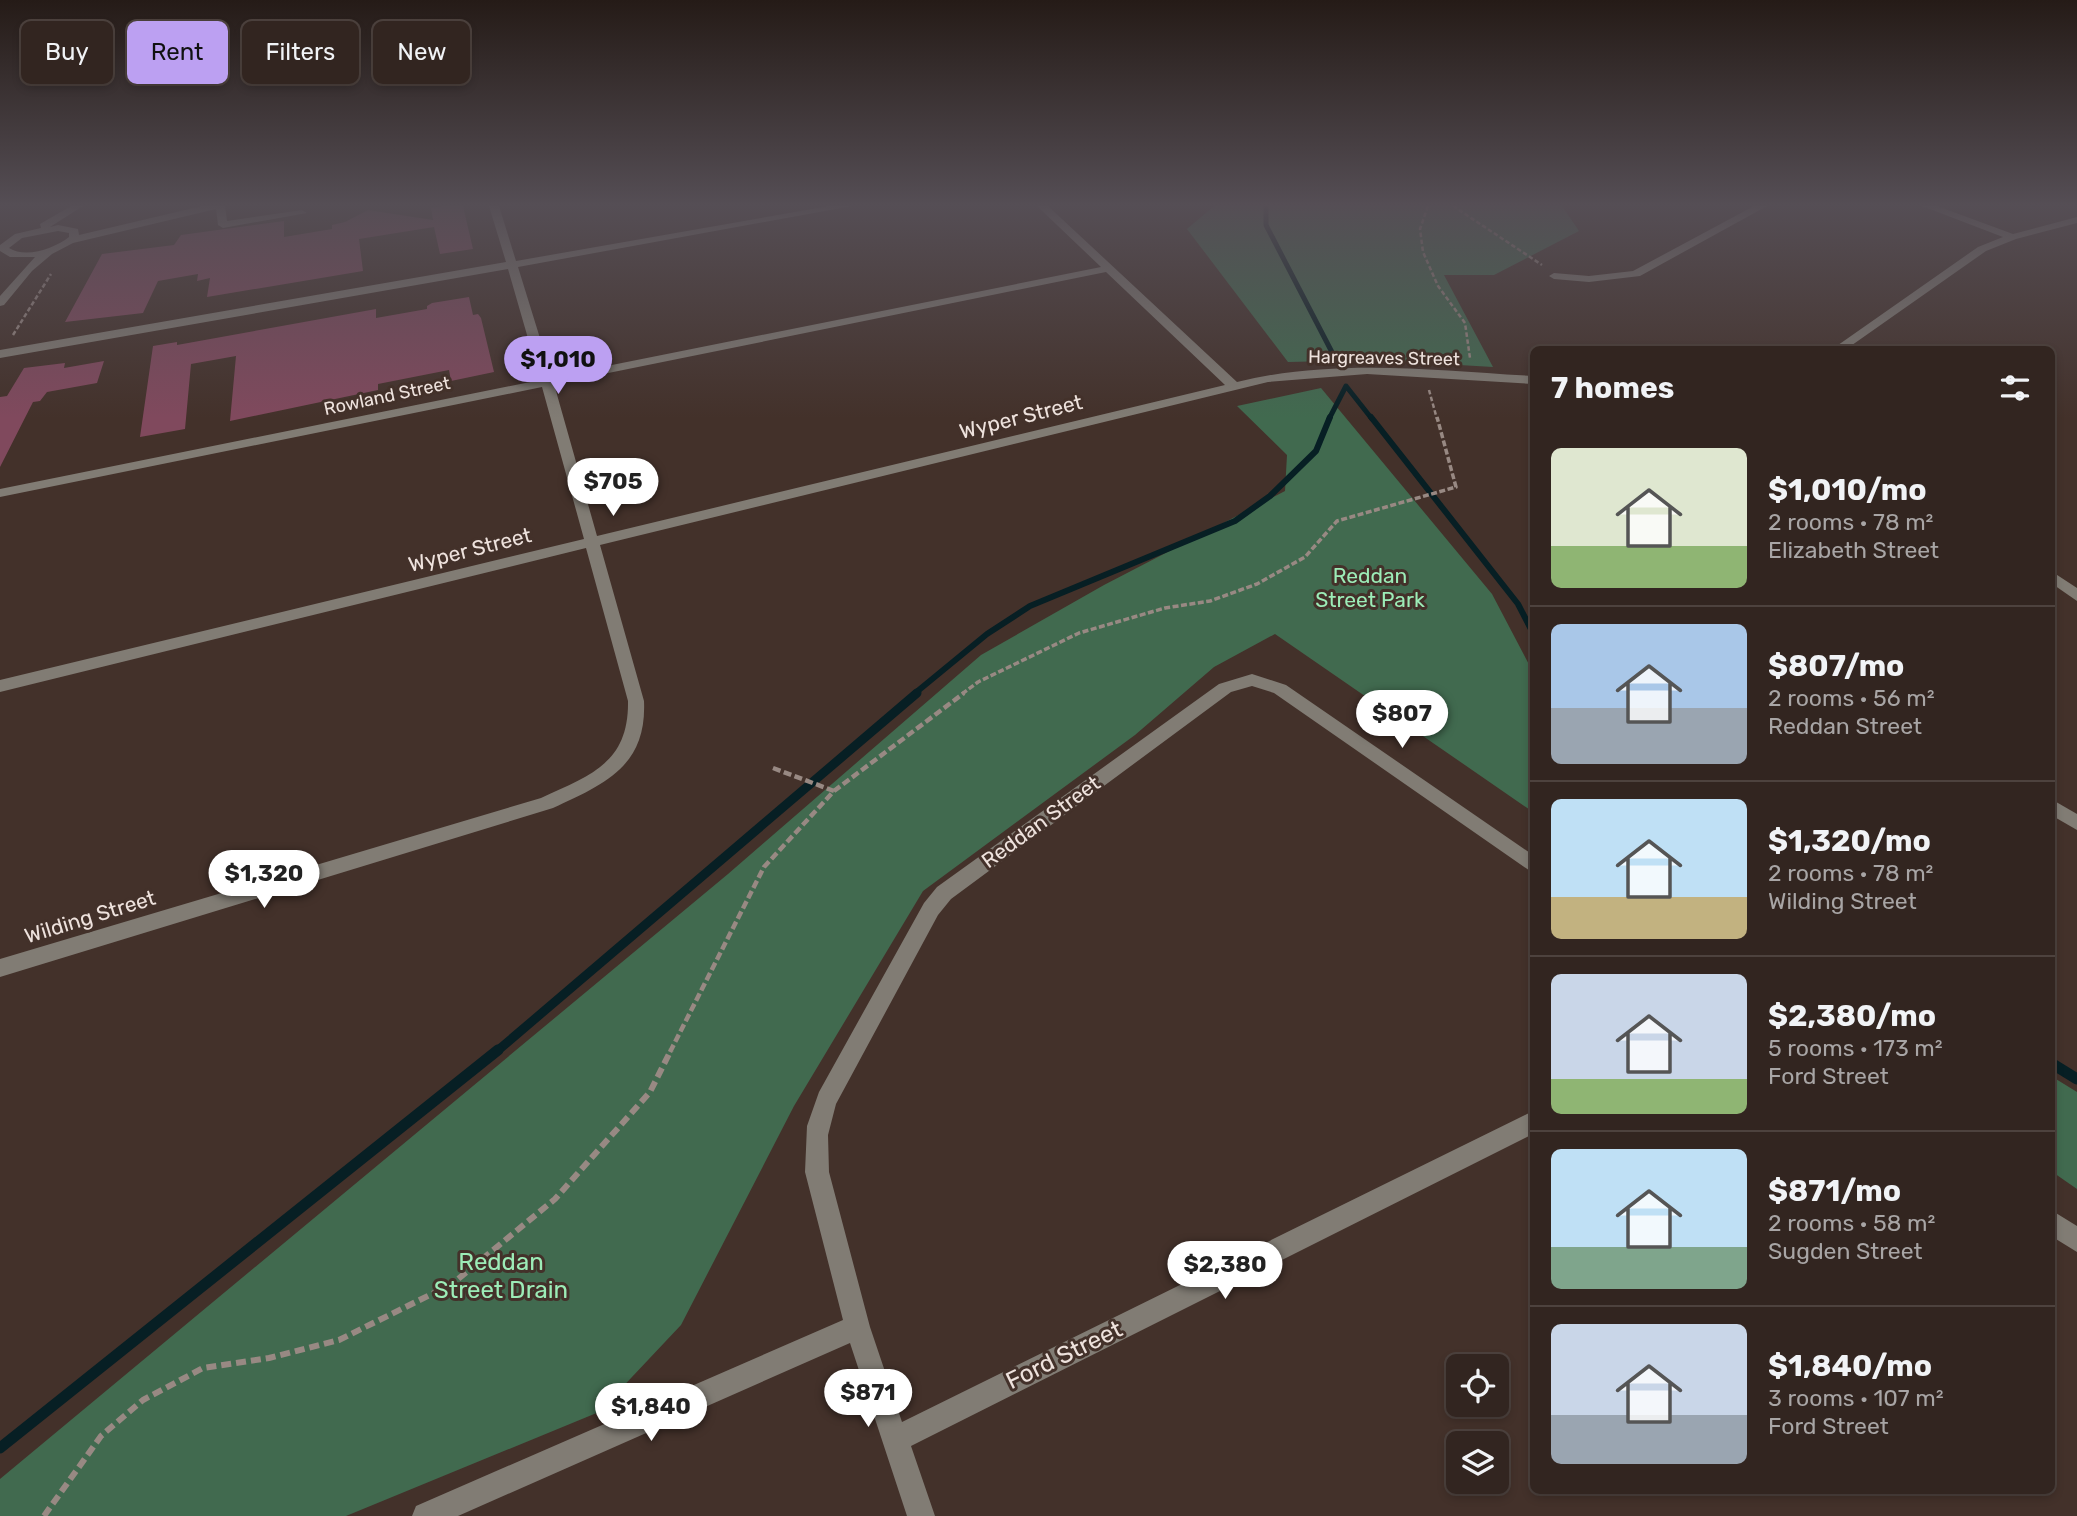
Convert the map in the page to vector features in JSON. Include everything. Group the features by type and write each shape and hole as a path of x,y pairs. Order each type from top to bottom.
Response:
{"street":[{"path":"0,303 13,277"},
{"path":"7,292 22,277"},
{"path":"0,354 444,277"},
{"name":"Wilding Street","path":"0,968 516,813 557,798 601,776 632,746 637,731 636,701 547,381 515,277"},
{"name":"Rowland Street","path":"0,493 1066,277"},
{"path":"1119,277 1235,387"},
{"path":"1563,277 1589,279 1610,277"},
{"path":"1843,346 1942,277"},
{"name":"Hargreaves Street","path":"1235,387 1299,374 1382,372 1530,380"},
{"name":"Wyper Street","path":"0,686 1235,387"},
{"path":"2055,579 2077,596"},
{"name":"Reddan Street","path":"921,1516 897,1438 857,1327 817,1172 814,1146 817,1123 827,1099 931,909 962,879 1225,688 1252,680 1280,689 1530,863"},
{"path":"2055,809 2077,823"},
{"name":"Ford Street","path":"897,1438 1530,1123"},
{"path":"2055,1225 2077,1240"},
{"path":"426,1516 857,1327"}],"path":[{"path":"13,335 49,277"},
{"path":"1435,277 1444,296 1469,331 1465,346 1474,368"},
{"path":"44,1516 101,1436 143,1400 203,1368 269,1358 339,1340 452,1284 555,1199 650,1092 764,867 831,790 978,682 1079,633 1131,616 1210,601 1257,584 1305,557 1337,521 1456,487 1428,386"},
{"path":"776,769 831,790"}],"green space":[{"path":"1223,277 1445,277 1493,367 1375,360 1288,362"},
{"name":"Reddan Street Drain","path":"1321,388 1492,594 1530,666 1530,810 1275,634 1214,667 1135,735 923,891 794,1106 681,1325 599,1412 346,1516 0,1516 0,1479 728,874 981,655 1104,585 1285,491 1287,455 1237,406"},
{"path":"2055,1078 2077,1092 2077,1189 2055,1174"}],"building":[{"path":"90,277 182,277 158,281 143,313 65,322"},
{"path":"198,277 329,277 207,297 210,278 197,281"},
{"path":"469,297 473,315 478,314 481,318 494,372 451,381 449,370 378,384 378,390 230,421 236,356 191,364 185,429 140,437 153,346 177,342 177,345 376,309 376,318 427,309 432,303"},
{"path":"104,361 97,383 47,392 40,401 33,402 0,467 0,397 7,396 24,368 65,363 64,368"}],"waterway":[{"path":"1293,277 1335,358"},
{"path":"1330,417 1346,386 1372,419"},
{"path":"914,694 987,634 1030,606 1235,521 1270,496 1316,451 1330,417"},
{"path":"1371,417 1518,604 1530,627"},
{"path":"496,1052 917,693"},
{"path":"0,1448 498,1050"},
{"path":"2055,1065 2077,1079"}],"park label":[{"name":"Reddan Street Park","path":"1370,588"}]}
